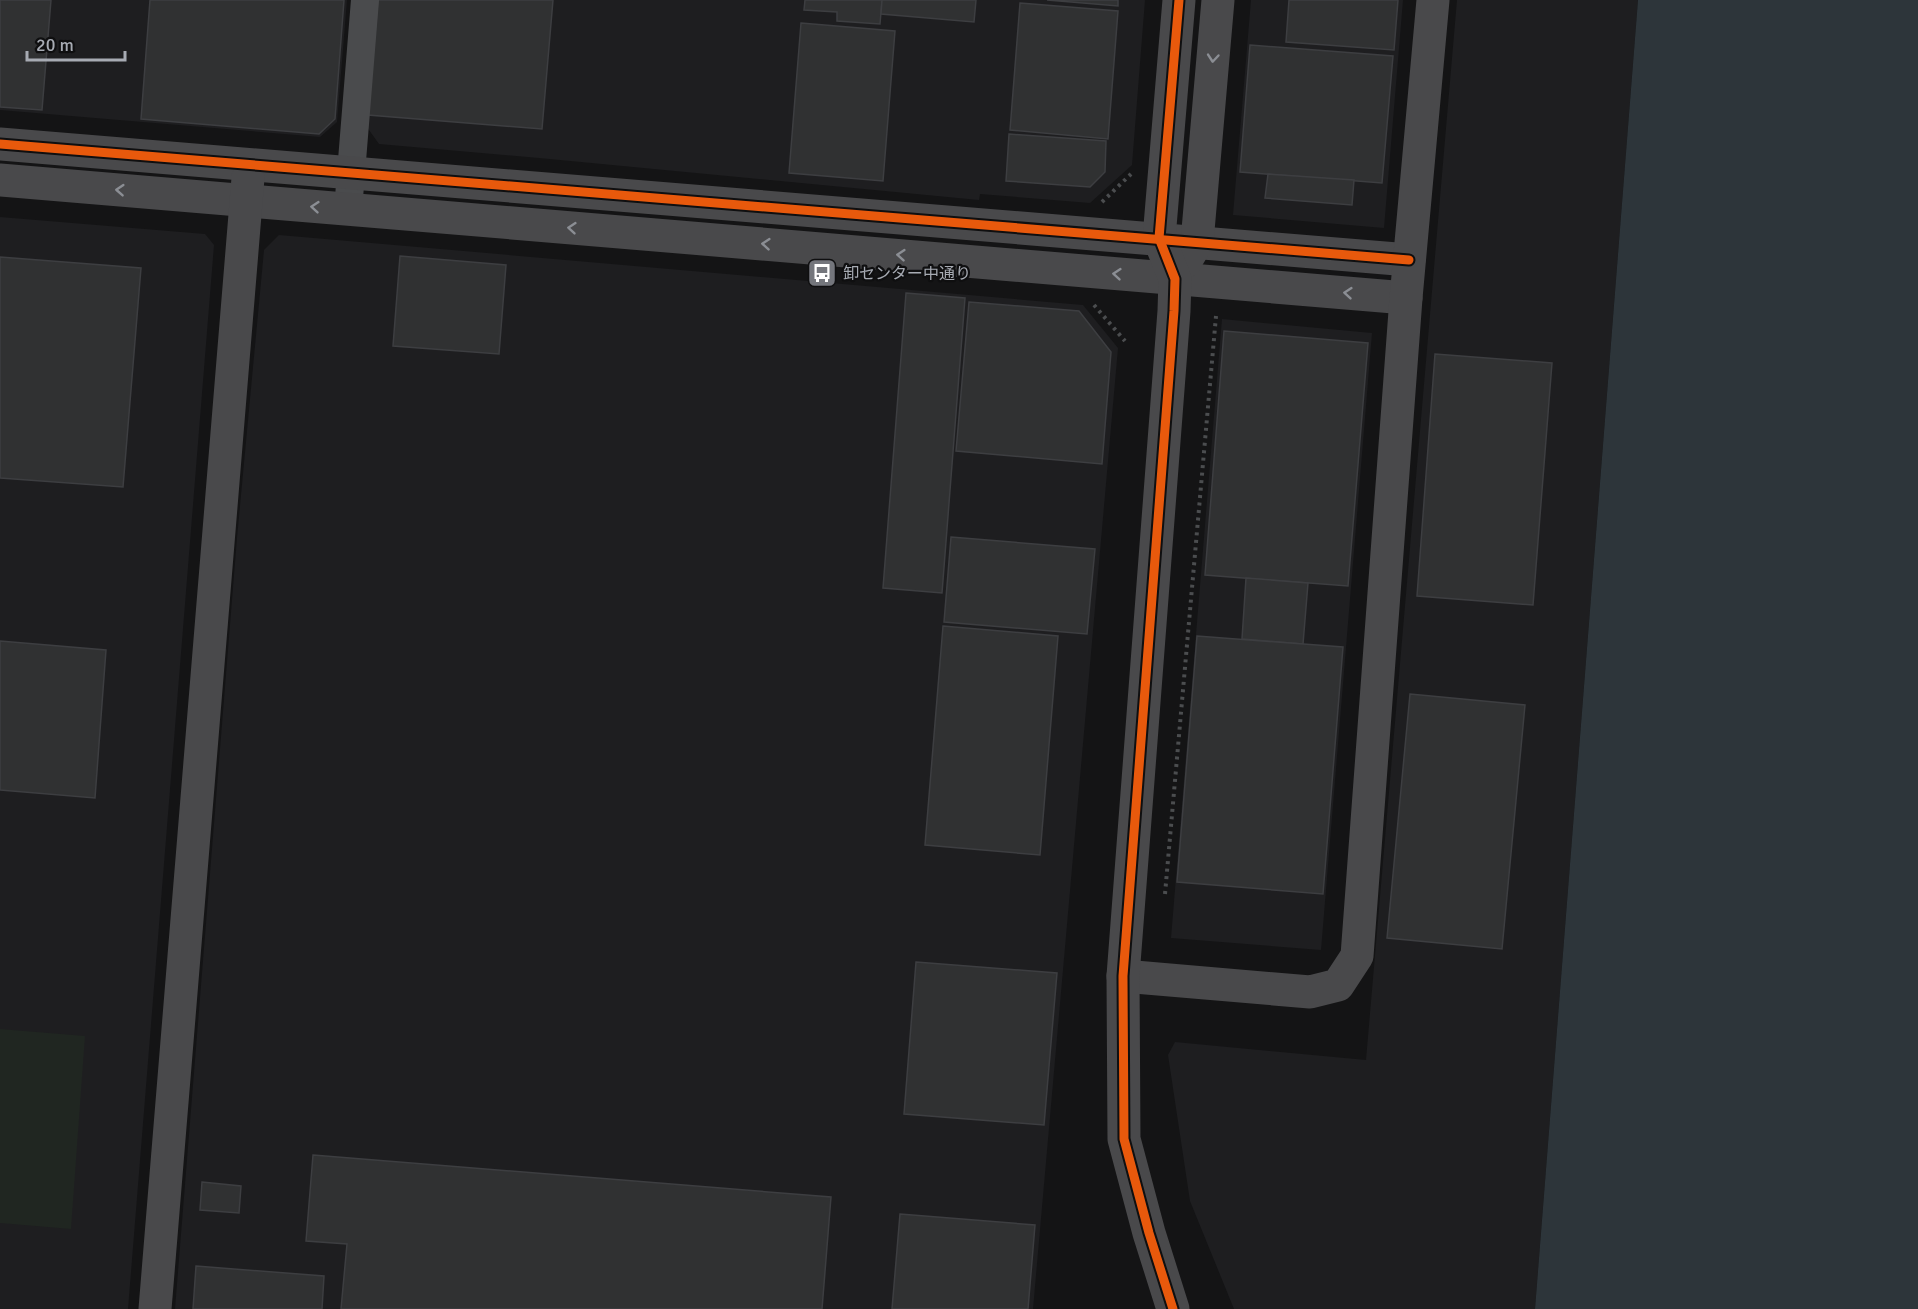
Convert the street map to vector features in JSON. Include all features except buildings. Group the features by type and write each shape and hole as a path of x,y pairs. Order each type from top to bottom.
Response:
{"street":[{"path":"348,210 365,0"},
{"path":"1173,1309 1149,1233 1124,1139 1123,976 1175,279 1159,238 1179,0"},
{"path":"1175,279 1197,242 1218,0"},
{"path":"1123,976 1310,992 1338,985 1356,956 1409,260 1433,0"},
{"path":"0,144 1409,260"},
{"path":"154,1309 249,165"},
{"path":"0,180 1406,298"}],"path":[{"path":"1094,210 1132,173"},
{"path":"1165,901 1215,318 1219,311"}],"shaded area":[{"path":"0,0 347,0 337,122 320,137 0,110"},
{"path":"374,0 1145,0 1132,165 1090,203 980,194 979,200 379,144 364,123"},
{"path":"1251,0 1403,0 1384,228 1233,215"},
{"path":"1457,0 1638,0 1535,1309 1234,1309 1190,1201 1168,1055 1175,1042 1366,1060"},
{"path":"1638,0 1918,0 1918,1309 1535,1309"},
{"path":"0,217 205,234 214,245 128,1309 0,1309"},
{"path":"279,235 1083,305 1118,348 1033,1309 175,1309 237,538 264,250"},
{"path":"1222,319 1372,333 1321,950 1171,938"},
{"path":"0,1029 85,1036 71,1229 0,1223"}],"cycle path":[{"path":"1173,1309 1149,1233 1124,1139 1123,976 1174,311 1175,279 1159,238 1179,0"},
{"path":"0,144 1409,260"}],"place":[{"name":"卸センター中通り","path":"822,273"}]}
